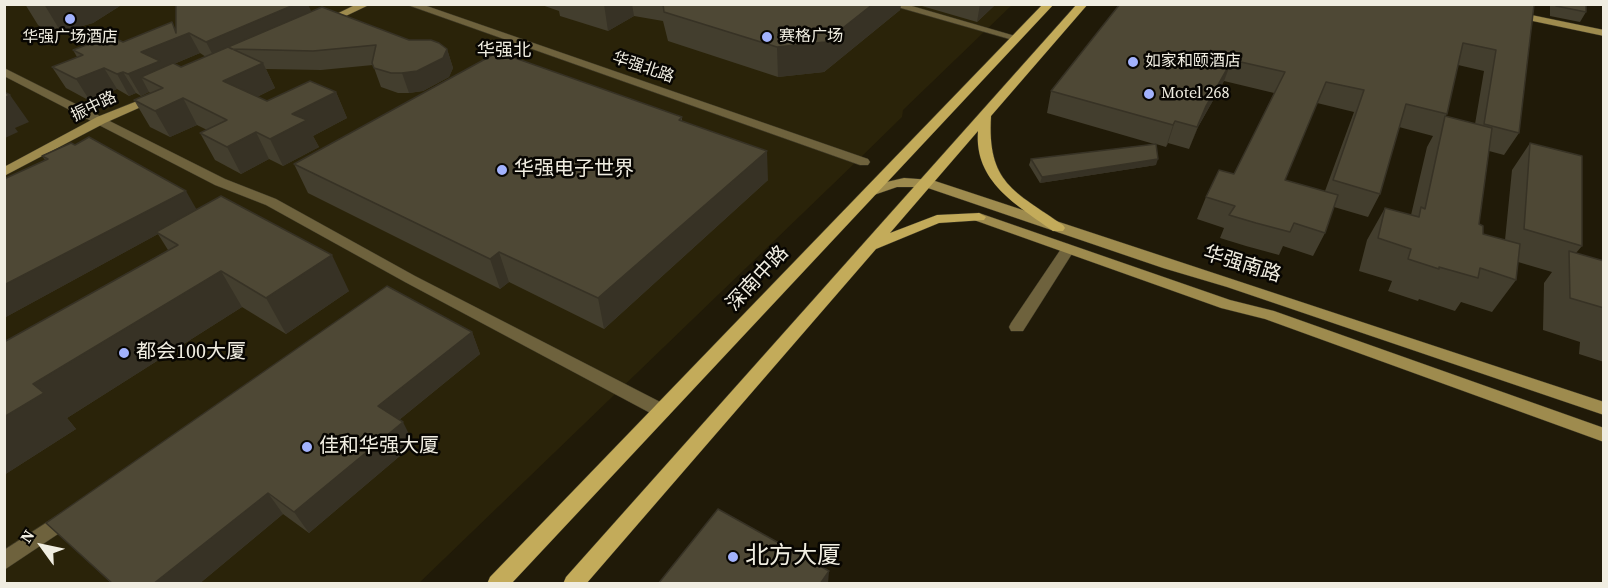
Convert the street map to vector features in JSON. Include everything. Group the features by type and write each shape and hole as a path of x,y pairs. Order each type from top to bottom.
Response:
{"main road":[{"path":"313,28 366,4"},
{"name":"深南中路","path":"497,584 1049,4"},
{"path":"573,584 1083,4"},
{"path":"1501,12 1604,33"},
{"name":"振中路","path":"4,172 101,120 165,93"},
{"path":"984,116 982,144 991,175 1006,191 1058,228"},
{"name":"华强南路","path":"868,193 898,182 915,180 927,183 1604,409"},
{"name":"华强南路","path":"869,248 905,230 937,219 979,217 1226,304 1269,315 1604,435"}],"street":[{"name":"华强北路","path":"410,4 864,162"},
{"path":"892,4 1017,38"},
{"path":"4,71 220,182 271,202 410,279 663,411"},
{"path":"1017,327 1068,249"},
{"path":"391,292 410,279"},
{"path":"4,561 82,507"}],"shaded area":[{"path":"4,5 1012,5 903,110 902,117 858,160 418,584 5,583"}],"building":[{"path":"176,4 296,4 206,42 189,33 141,52 160,61 128,74 123,72 117,74 104,68 76,79 52,67 83,55 73,50 110,36 123,42 172,22 176,33"},
{"path":"663,4 873,4 825,42 777,47 664,12"},
{"path":"1120,4 1534,5 1519,133 1484,124 1496,50 1463,43 1447,114 1406,104 1380,194 1333,180 1364,90 1326,82 1285,180 1338,195 1325,233 1294,223 1290,232 1229,215 1235,206 1206,197 1219,170 1234,174 1285,72 1232,60 1197,127 1175,121 1173,125 1051,91"},
{"path":"1556,4 1586,4 1586,12 1556,6"},
{"path":"322,7 409,40 431,40 447,49 443,58 417,71 391,73 374,68 372,63 376,45 313,51 232,49 228,47"},
{"path":"228,47 263,63 223,81 267,101 310,81 336,92 292,114 307,120 270,139 256,132 227,147 200,133 227,120 183,98 155,111 134,100 163,88 141,77 173,63 181,67"},
{"path":"498,52 682,117 679,120 767,151 598,298 499,252 490,259 294,164"},
{"path":"1445,116 1492,128 1479,224 1483,226 1483,234 1520,244 1516,280 1480,268 1478,278 1439,267 1439,269 1408,259 1411,249 1378,238 1385,208 1419,217 1421,207 1425,209"},
{"path":"89,137 186,191 4,285 4,179 48,159 42,156 71,143 75,145"},
{"path":"1530,143 1582,156 1582,246 1524,229"},
{"path":"1156,144 1158,159 1042,177 1031,159"},
{"path":"221,196 332,255 266,298 221,271 33,384 44,393 4,417 4,342 178,245 156,232"},
{"path":"1569,251 1604,261 1604,308 1570,298"},
{"name":"佳和华强大厦","path":"387,286 472,332 378,406 403,422 294,512 268,493 153,584 113,584 46,523"},
{"path":"718,509 829,571 820,584 658,584"}],"place":[{"name":"华强广场酒店","path":"70,19"},
{"name":"赛格广场","path":"767,37"},
{"name":"如家和颐酒店","path":"1133,62"},
{"name":"Motel 268","path":"1149,94"},
{"name":"华强电子世界","path":"502,170"},
{"name":"都会100大厦","path":"124,353"},
{"name":"佳和华强大厦","path":"307,447"},
{"name":"北方大厦","path":"733,557"}],"district":[{"name":"华强北","path":"504,51"}]}
